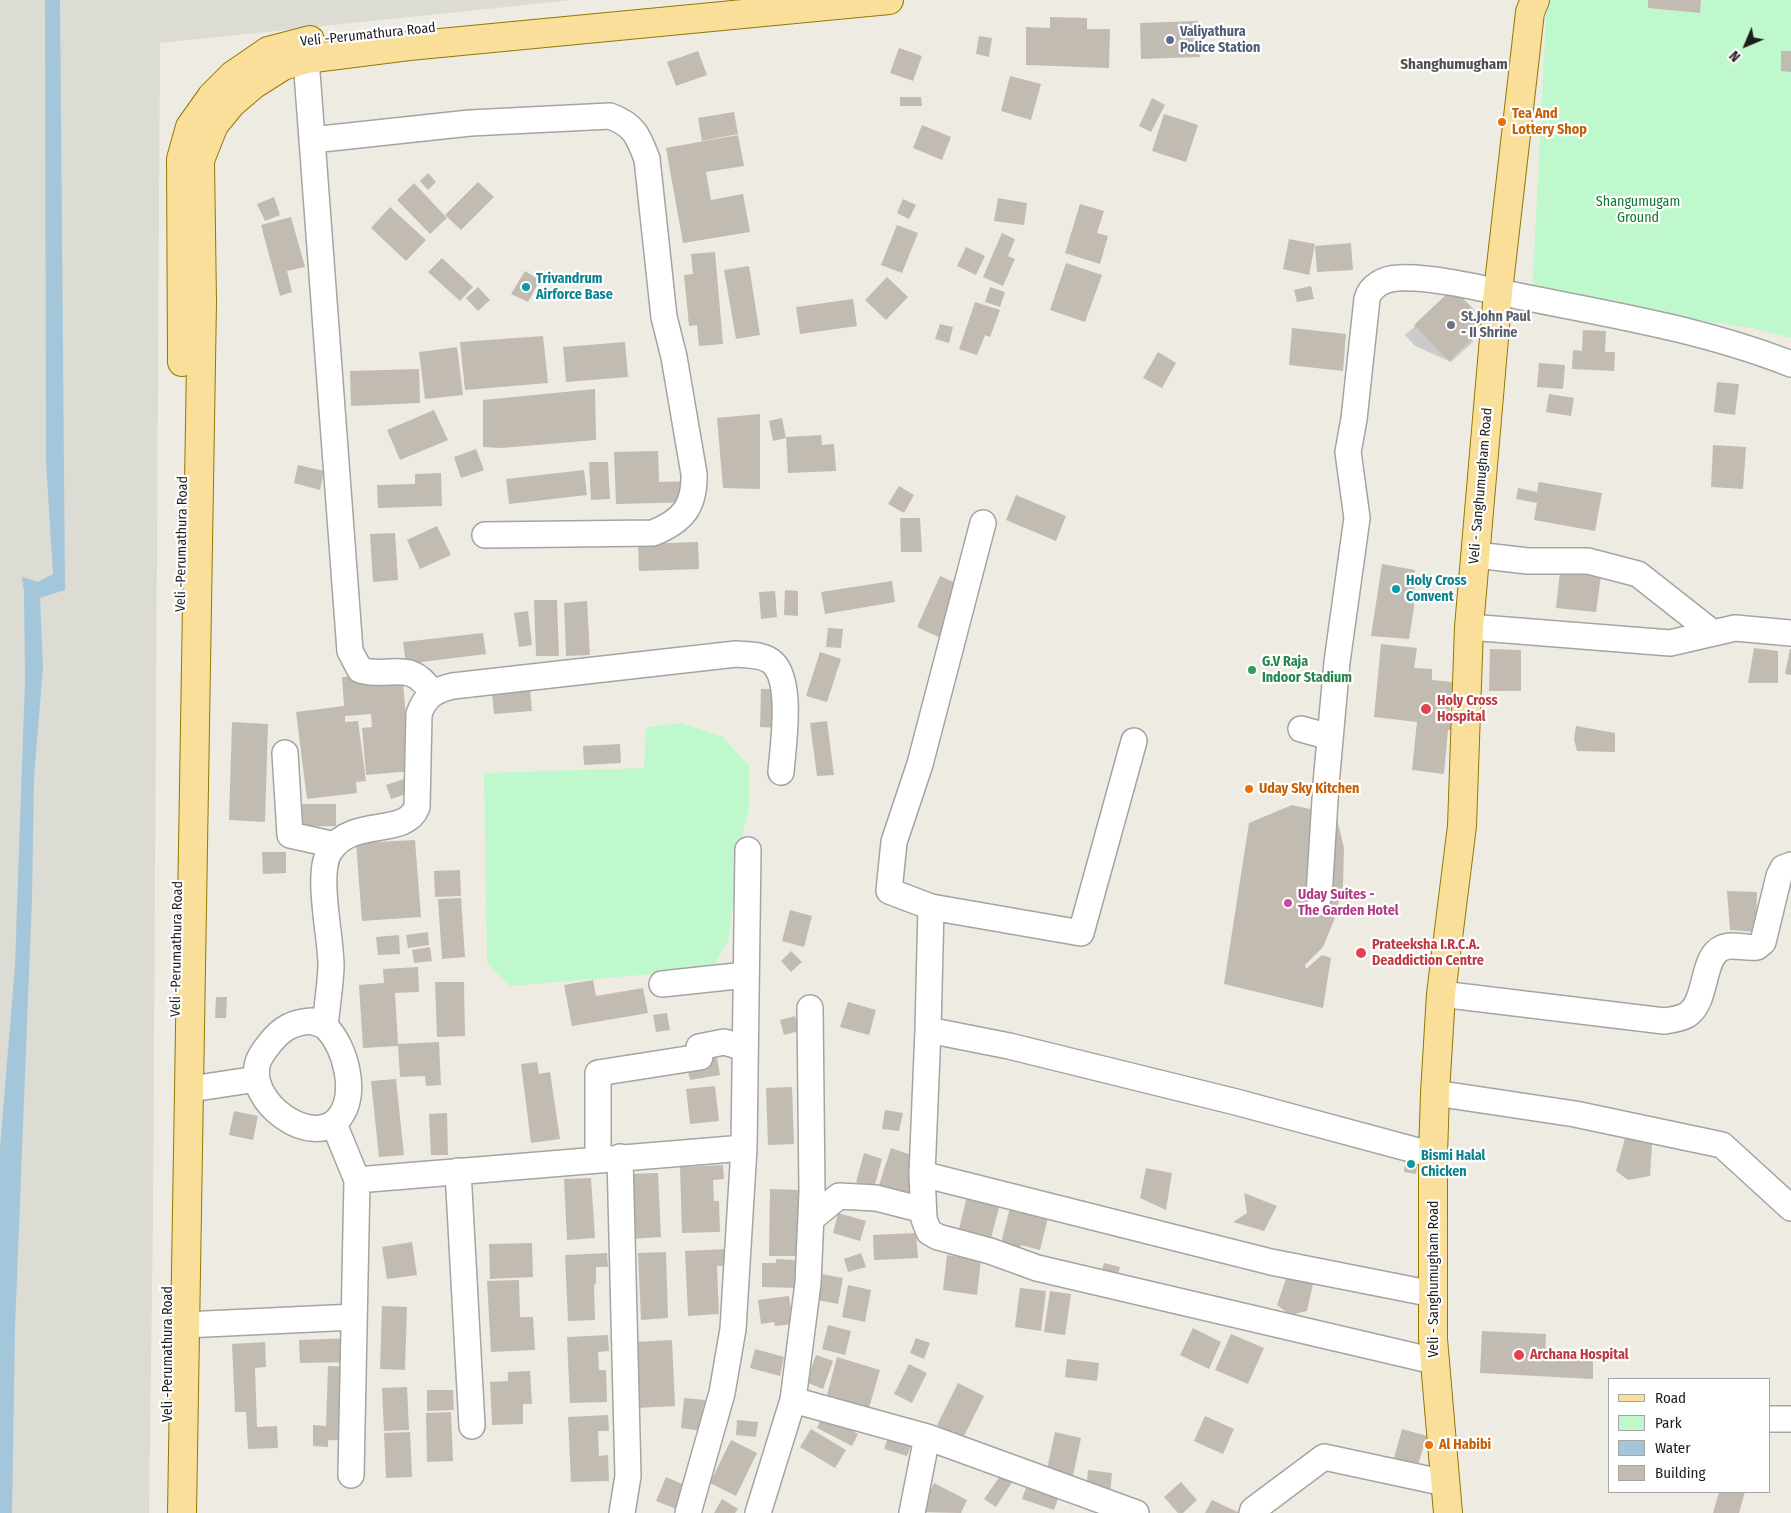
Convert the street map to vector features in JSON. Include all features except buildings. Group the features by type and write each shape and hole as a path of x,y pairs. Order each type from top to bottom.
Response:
{"main road":[{"name":"Veli -Perumathura Road","path":"167,1513 168,1290 175,1082 182,532 181,159 190,127 212,96 233,75 268,51 300,41 706,0"},
{"path":"182,1513 191,1089 194,672 202,302 200,160 214,125 232,103 253,85 283,66 306,59 419,45 889,0"},
{"name":"Veli - Sanghumugham Road","path":"1448,1513 1434,1361 1433,1155 1435,1093 1441,994 1462,826 1469,627 1498,292 1530,12 1535,0"}],"street":[{"path":"306,59 350,651 360,670 370,673 413,673 426,692"},
{"path":"312,140 470,123 610,116 626,122 639,137 647,159 664,317 674,357 694,474 694,490 686,510 673,525 653,533 485,535"},
{"path":"1319,896 1337,662 1356,518 1348,452 1354,420 1368,292 1374,286 1398,278 1498,292 1680,328 1755,350 1791,364"},
{"path":"983,523 920,764 894,842 889,891 931,907 1081,933 1134,741"},
{"path":"1476,555 1528,561 1588,560 1638,574 1713,633"},
{"path":"1469,627 1670,643 1735,628 1791,633"},
{"path":"426,692 453,686 736,654 764,657 772,662 783,684 781,772"},
{"path":"325,1026 331,968 325,895 325,866 328,853 335,845 356,830 406,822 414,816 418,807 419,714 426,692"},
{"path":"1301,729 1330,737"},
{"path":"285,753 290,835 335,845"},
{"path":"688,1513 722,1393 733,1329 744,1148 748,850"},
{"path":"1441,994 1664,1021 1679,1019 1688,1015 1696,1006 1712,960 1720,948 1728,946 1757,947 1762,942 1779,876 1783,868 1791,865"},
{"path":"931,907 922,1174 924,1210 929,1232 938,1237 990,1251 1037,1268 1434,1361"},
{"path":"662,984 746,975"},
{"path":"758,1513 792,1400 808,1283 811,1219 810,1008"},
{"path":"312,1021 325,1026 339,1046 347,1076 349,1097 344,1112 334,1124 316,1129 297,1125 276,1112 264,1099 257,1079 258,1062 280,1031 297,1022 312,1021"},
{"path":"928,1030 1009,1046 1227,1099 1433,1155"},
{"path":"622,1513 628,1476 609,1158 598,1072 700,1056 699,1047 724,1042 745,1048"},
{"path":"191,1089 257,1079"},
{"path":"1435,1093 1575,1114 1722,1144 1791,1208"},
{"path":"334,1124 357,1180 351,1475"},
{"path":"357,1180 744,1148"},
{"path":"458,1171 472,1426"},
{"path":"922,1174 1271,1262 1433,1294"},
{"path":"811,1219 839,1196 876,1198 924,1210"},
{"path":"185,1325 354,1317"},
{"path":"792,1400 927,1437 1136,1513"},
{"path":"1771,1419 1791,1419"},
{"path":"912,1513 927,1437"},
{"path":"1252,1513 1253,1510 1324,1457 1445,1483"}],"shaded area":[{"path":"0,0 573,0 160,43 153,1215 149,1513 0,1513"},
{"name":"St.John Paul - II Shrine","path":"1437,307 1470,332 1473,342 1451,362 1415,346 1405,335"}],"green space":[{"name":"Shangumugam Ground","path":"1547,0 1791,0 1791,338 1751,328 1532,294"},
{"path":"681,723 723,737 749,766 749,809 743,832 728,941 712,969 510,986 487,963 484,773 644,768 646,727"}],"water":[{"path":"45,0 60,0 65,590 40,598 43,668 34,777 32,897 15,1328 12,1513 0,1513 0,1148 15,965 25,681 24,591 22,577 38,582 53,574 46,461"}],"place":[{"name":"Valiyathura Police Station","path":"1170,40"},
{"name":"Tea And Lottery Shop","path":"1502,122"},
{"name":"Trivandrum Airforce Base","path":"526,287"},
{"name":"St.John Paul - II Shrine","path":"1451,325"},
{"name":"Holy Cross Convent","path":"1396,589"},
{"name":"G.V Raja Indoor Stadium","path":"1252,670"},
{"name":"Holy Cross Hospital","path":"1426,709"},
{"name":"Uday Sky Kitchen","path":"1249,789"},
{"name":"Uday Suites - The Garden Hotel","path":"1288,903"},
{"name":"Prateeksha I.R.C.A. Deaddiction Centre","path":"1361,953"},
{"name":"Bismi Halal Chicken","path":"1411,1164"},
{"name":"Archana Hospital","path":"1519,1355"},
{"name":"Al Habibi","path":"1429,1445"}],"district":[{"name":"Shanghumugham","path":"1454,65"}]}
